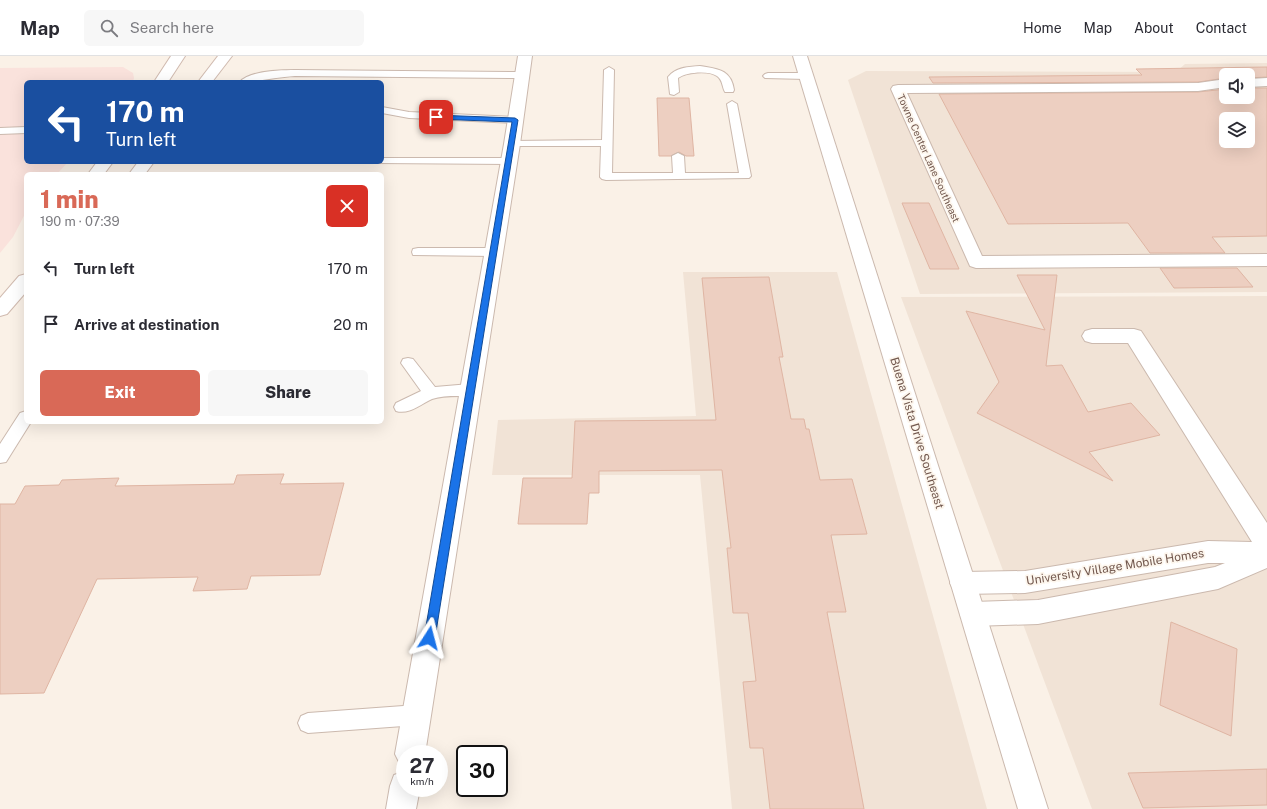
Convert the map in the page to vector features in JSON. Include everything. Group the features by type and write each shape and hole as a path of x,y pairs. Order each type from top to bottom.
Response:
{"street":[{"path":"162,80 178,56"},
{"path":"207,80 225,56"},
{"path":"412,745 523,66"},
{"name":"Buena Vista Drive Southeast","path":"803,66 1033,809"},
{"path":"1255,82 1267,82"},
{"name":"Towne Center Lane Southeast","path":"1219,84 1198,87 898,89 976,262 1267,260"},
{"path":"0,310 24,282"},
{"path":"1092,336 1134,336 1267,544"},
{"name":"University Village Mobile Homes","path":"963,583 1025,582 1208,552 1267,554"},
{"name":"University Village Mobile Homes","path":"973,614 1038,612 1218,578 1267,554"},
{"path":"401,809 403,797"}],"lane":[{"path":"248,80 274,74 523,66"},
{"path":"768,76 803,66"},
{"path":"674,92 673,77 681,71 700,69 720,73 728,82 729,90"},
{"path":"609,70 606,176 745,176 732,104"},
{"path":"384,110 409,116 515,120"},
{"path":"0,131 24,130"},
{"path":"384,161 510,152 606,143"},
{"path":"678,156 679,176"},
{"path":"418,252 493,252"},
{"path":"408,364 431,393"},
{"path":"402,407 431,393 470,390"},
{"path":"0,457 24,419"},
{"path":"308,723 417,715"}],"shaded area":[{"path":"1267,63 1267,292 920,294 848,80 866,71 1176,72 1185,64"},
{"path":"123,67 133,73 134,78 134,80 24,80 24,164 66,164 59,172 24,172 24,216 13,237 0,253 0,68"},
{"path":"683,272 837,272 987,809 732,809 700,475 492,475 498,420 696,416"},
{"path":"1267,296 1267,809 1092,809 901,297"}],"building":[{"path":"1267,67 1267,77 1255,78 1255,68 1219,68 1219,79 1198,82 933,83 929,77 1142,75 1136,69"},
{"path":"1255,88 1267,88 1267,236 1212,237 1225,253 1150,253 1128,223 1008,224 939,94 1198,92 1219,90 1219,104 1255,104"},
{"path":"657,98 689,98 694,156 686,156 679,152 671,156 659,156"},
{"path":"902,203 929,203 959,269 930,269"},
{"path":"1160,268 1237,268 1253,287 1174,288"},
{"path":"1017,275 1057,275 1046,366 1062,365 1088,412 1131,403 1160,435 1089,452 1113,481 977,413 999,382 966,311 1045,330"},
{"path":"769,277 783,357 779,357 791,419 804,419 806,429 809,429 820,480 852,479 867,534 831,535 846,612 827,612 864,809 770,809 763,748 750,748 743,682 756,681 748,613 733,613 727,548 731,548 722,470 599,471 599,493 589,493 587,524 518,524 523,478 572,478 575,421 716,420 702,278"},
{"path":"284,474 280,484 344,483 320,575 251,576 247,589 193,591 198,577 97,579 44,693 0,694 0,504 15,504 25,486 59,485 62,480 119,478 115,486 234,484 237,475"},
{"path":"1171,622 1237,649 1231,736 1160,705"},
{"path":"1267,769 1267,805 1143,808 1128,773"}],"route":[{"path":"429,638 515,120 436,117"}]}
